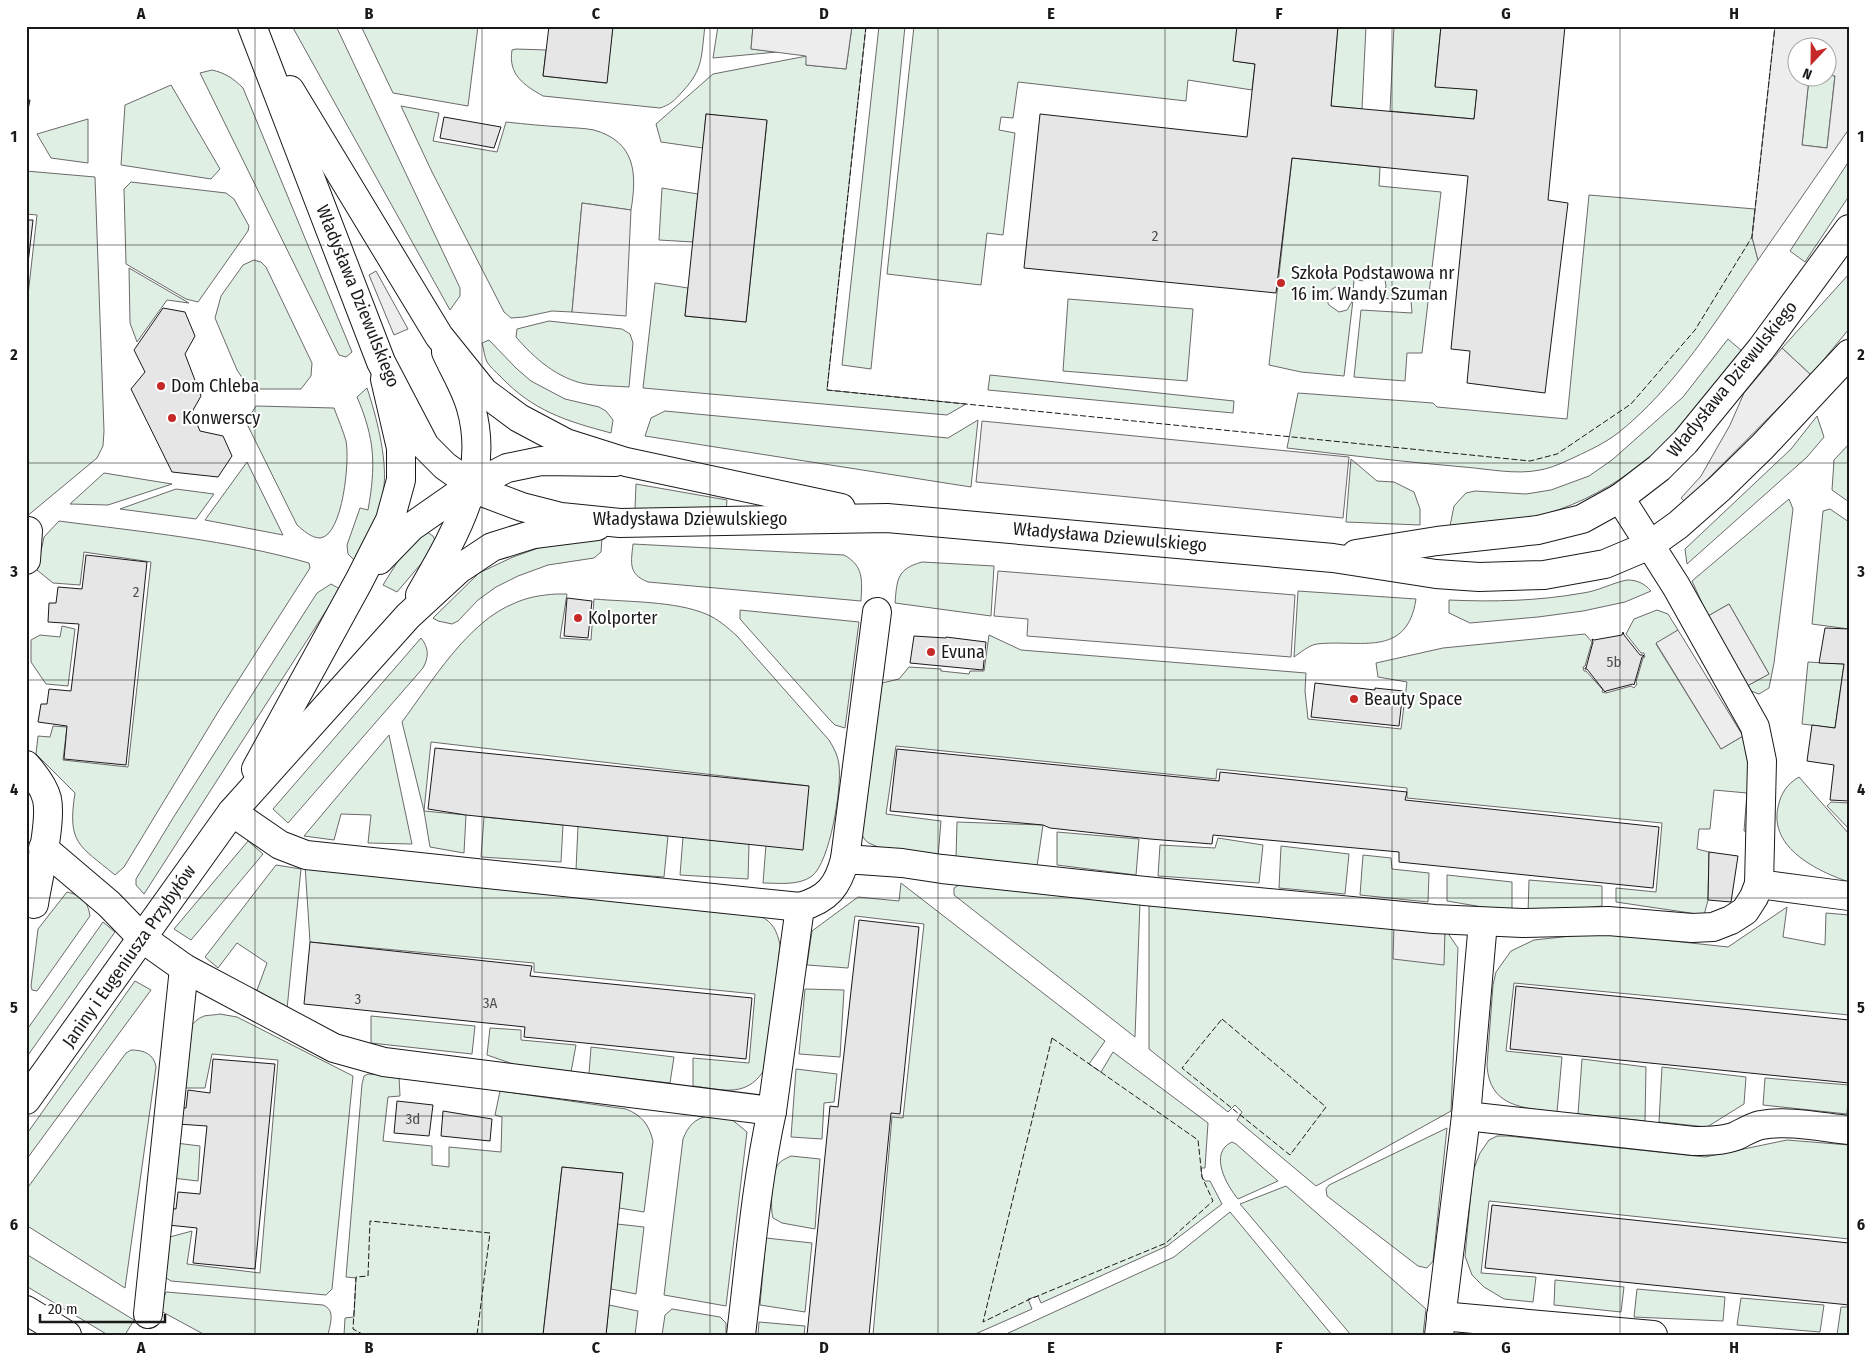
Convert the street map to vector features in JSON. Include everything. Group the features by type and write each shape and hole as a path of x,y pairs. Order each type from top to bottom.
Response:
{"street":[{"name":"Władysława Dziewulskiego","path":"253,28 439,336 484,392 519,418 566,443 626,462 887,518"},
{"name":"Władysława Dziewulskiego","path":"253,28 381,362 425,446 445,466 482,492 561,517 620,523 887,518 1333,558 1436,574 1479,577 1544,576 1605,564 1650,545 1678,525 1763,446 1849,354"},
{"name":"Władysława Dziewulskiego","path":"1333,558 1437,541 1538,530 1582,518 1620,498 1659,468 1685,442 1760,349 1849,229"},
{"name":"Janiny i Eugeniusza Przybyłów","path":"408,616 458,526 473,486 477,444 471,408 439,336"},
{"name":"Janiny i Eugeniusza Przybyłów","path":"232,812 360,581 390,520 401,480 401,448 381,362"},
{"name":"Janiny i Eugeniusza Przybyłów","path":"360,581 411,527 464,490 507,468 541,461 626,462"},
{"path":"845,859 902,863 942,870 1145,891 1483,922 1608,921 1692,928 1713,927 1731,920 1745,910 1759,884 1762,761 1754,727 1676,586 1620,498"},
{"name":"Janiny i Eugeniusza Przybyłów","path":"26,1100 232,812 408,616 459,569 492,547 534,534 620,523"},
{"path":"26,560 28,531"},
{"path":"232,812 280,845 306,855 800,907 815,903 828,894 842,874 877,612"},
{"path":"26,765 35,776 47,798 48,814 34,904"},
{"path":"44,848 109,904 142,938 184,968 334,1048 384,1062 772,1111"},
{"path":"1759,884 1849,896"},
{"path":"741,1335 754,1219 772,1111 800,907"},
{"path":"1483,922 1466,1116 1440,1325 1653,1335"},
{"path":"148,1314 184,968"},
{"path":"1466,1116 1694,1141 1722,1140 1751,1128 1782,1123 1849,1130"},
{"path":"26,1310 67,1335"}],"green space":[{"path":"292,26 336,26 460,288 460,296 450,310"},
{"path":"361,26 478,26 468,106 393,93"},
{"path":"613,26 705,26 702,54 698,69 689,84 672,102 660,108 543,96 530,88 515,73 511,59 512,50 546,50 543,76 606,83"},
{"path":"718,26 753,26 751,49 777,52 713,58"},
{"path":"852,26 866,26 827,390 966,404 947,415 643,388 655,283 688,288 685,316 746,322 767,121 706,114 703,148 661,142 656,124 713,74 807,56 806,65 846,69"},
{"path":"879,26 905,26 871,369 842,365"},
{"path":"914,26 1237,26 1234,61 1255,64 1252,90 1188,80 1186,101 1018,82 1013,118 1001,117 999,130 1015,133 1003,235 987,233 981,285 887,274"},
{"path":"1338,26 1366,26 1362,109 1331,106"},
{"path":"1394,26 1441,26 1435,86 1477,90 1474,119 1390,111"},
{"path":"212,70 229,76 243,88 352,352 346,357 339,355 200,73"},
{"path":"171,85 220,169 211,179 121,165 125,105"},
{"path":"1808,88 1834,88 1827,148 1802,145"},
{"path":"401,106 439,113 433,141 497,152 506,122 594,130 608,135 626,151 631,161 633,172 634,184 631,210 582,203 572,312 552,311 511,318 504,312 432,172"},
{"path":"88,119 88,163 51,158 37,134"},
{"path":"1292,158 1380,167 1379,186 1441,192 1422,353 1407,353 1405,381 1354,377 1361,310 1412,313 1411,301 1371,297 1382,294 1386,287 1385,279 1376,272 1367,274 1363,281 1354,279 1353,295 1347,289 1339,286 1331,291 1327,299 1329,305 1339,312 1347,310 1353,300 1344,376 1301,372 1269,365"},
{"path":"1849,161 1849,196 1805,262 1790,251"},
{"path":"26,171 95,177 104,431 103,446 97,458 26,517 26,313 37,215 26,214"},
{"path":"131,182 226,193 234,199 249,226 248,231 198,302 186,299 126,264 124,189"},
{"path":"662,188 698,194 693,242 659,240"},
{"path":"1589,195 1755,209 1752,237 1758,260 1711,329 1677,374 1639,415 1618,433 1597,446 1558,465 1522,472 1287,448 1298,393 1433,403 1437,407 1567,419"},
{"path":"254,260 261,262 266,267 312,363 311,376 301,389 255,389 245,382 237,370 215,318 221,296 243,265"},
{"path":"129,268 189,303 167,300 137,342 130,323"},
{"path":"1849,274 1849,329 1811,375 1782,348"},
{"path":"1068,299 1193,309 1187,381 1063,371"},
{"path":"549,321 622,329 630,334 633,343 629,387 586,384 566,377 539,360 516,337 517,329"},
{"path":"1728,339 1743,352 1673,437 1631,472 1584,499 1534,517 1507,522 1450,526 1454,506 1466,493 1475,491 1526,494 1551,490 1589,476 1612,460 1683,397"},
{"path":"489,340 531,381 565,399 599,407 606,411 613,420 611,433 565,419 525,398 512,388 487,362 482,343"},
{"path":"990,375 1234,401 1233,413 988,390"},
{"path":"367,388 382,449 384,486 377,516 357,563 348,554 347,545 360,508 368,510 371,494 372,452 367,426 357,397"},
{"path":"256,406 334,408 346,441 347,463 346,479 339,511 334,525 328,534 320,538 313,537 297,525 246,422"},
{"path":"665,411 948,438 978,420 971,487 645,436 651,418"},
{"path":"1817,416 1824,437 1807,457 1687,564 1685,549 1791,449"},
{"path":"1849,444 1849,502 1832,490 1834,460"},
{"path":"1351,459 1377,481 1394,482 1414,492 1420,509 1420,525 1346,522"},
{"path":"247,462 283,535 205,520"},
{"path":"104,473 172,484 108,505 70,504"},
{"path":"636,484 727,500 726,512 635,509"},
{"path":"176,489 214,494 196,519 120,509"},
{"path":"1789,499 1793,509 1774,663 1769,688 1759,694 1751,691 1747,686 1769,674 1729,604 1708,616 1692,581"},
{"path":"1830,509 1849,522 1849,629 1812,624 1823,511"},
{"path":"59,521 248,548 309,563 310,568 218,712 124,867 115,875 92,857 78,842 73,823 75,793 36,754 38,736 50,737 53,726 67,727 63,760 128,767 151,562 84,552 80,585 53,583 37,570 44,537"},
{"path":"427,532 433,536 436,543 432,551 397,592 383,585 411,540"},
{"path":"602,538 601,552 594,558 548,565 518,576 496,587 478,600 458,621 452,624 433,618 479,573 513,557 544,546"},
{"path":"633,544 844,555 851,559 860,574 861,601 648,582 637,575 632,567"},
{"path":"922,562 994,566 991,616 895,603 900,576 908,568"},
{"path":"1627,580 1640,582 1651,591 1625,602 1583,611 1538,617 1470,623 1449,613 1449,600 1499,601 1549,598 1589,592"},
{"path":"331,584 340,589 144,894 136,885 136,879 317,593"},
{"path":"1298,591 1416,599 1411,618 1403,631 1392,638 1379,642 1317,644 1308,647 1294,657"},
{"path":"567,594 560,638 591,640 594,599 680,607 714,618 737,636 829,740 836,752 839,765 837,807 824,856 812,876 795,883 763,883 766,845 809,786 431,742 424,811 402,722 438,672 466,638 498,612 515,603 546,595"},
{"path":"740,610 859,622 845,728 835,725 829,719 740,619"},
{"path":"1657,610 1668,614 1678,630 1656,644 1721,749 1743,736 1756,770 1751,832 1744,831 1747,793 1714,790 1710,829 1699,829 1697,849 1709,852 1708,900 1704,915 1616,902 1616,888 1656,892 1662,823 1407,798 1407,788 1217,769 1216,779 896,746 886,814 941,821 938,857 877,847 867,842 861,832 882,683 899,679 909,667 941,669 941,671 969,674 970,671 984,671 989,635 1021,650 1306,673 1305,691 1308,719 1401,729 1407,682 1378,677 1376,663 1443,648 1585,634 1592,642 1585,666 1583,667 1584,671 1603,690 1602,692 1606,693 1631,686 1634,688 1637,684 1643,658 1645,657 1644,653 1641,653 1626,634 1634,619"},
{"path":"62,626 75,629 68,686 46,684 31,662 31,640 40,635 60,637"},
{"path":"421,638 426,645 427,653 423,668 288,823 273,809"},
{"path":"1808,662 1844,664 1835,728 1802,724"},
{"path":"389,735 412,844 368,843 371,815 341,814 334,840 304,836"},
{"path":"1799,777 1849,834 1849,882 1823,871 1798,856 1788,846 1781,834 1777,822 1779,802 1788,786"},
{"path":"1831,802 1849,803 1849,829 1827,806"},
{"path":"424,811 466,815 464,853 430,847"},
{"path":"484,817 563,825 561,862 481,857"},
{"path":"957,822 1043,825 1037,866 956,858"},
{"path":"578,826 668,836 664,877 576,870"},
{"path":"1057,832 1139,839 1136,875 1057,865"},
{"path":"683,837 749,844 748,879 680,875"},
{"path":"1218,838 1263,845 1259,883 1158,876 1160,845 1215,848"},
{"path":"248,841 263,854 191,940 174,929"},
{"path":"1281,846 1349,854 1345,894 1279,888"},
{"path":"1363,855 1391,858 1392,869 1429,873 1428,902 1360,895"},
{"path":"276,865 301,869 287,1009 256,993 267,963 237,943 218,968 205,957"},
{"path":"305,865 760,916 774,928 780,945 767,1065 760,1076 744,1088 725,1090 693,1086 693,1058 749,1063 755,994 534,972 534,963 310,942"},
{"path":"1447,875 1512,882 1512,912 1447,901"},
{"path":"1529,880 1602,886 1602,906 1528,914"},
{"path":"901,883 1105,1041 1089,1064 1101,1072 1113,1052 1208,1123 1205,1168 1201,1168 1202,1177 1205,1181 1210,1181 1222,1204 1167,1246 1041,1303 1038,1296 1028,1299 1032,1309 973,1335 873,1335 892,1117 903,1118 924,924 855,916 848,968 807,965 812,931 858,897 899,901"},
{"path":"959,885 1140,903 1135,1037 954,895 954,888"},
{"path":"67,892 83,899 90,916 37,991 32,990 38,929"},
{"path":"1149,905 1394,926 1443,965 1445,929 1458,948 1451,1111 1316,1186 1237,1120 1242,1112 1235,1105 1228,1112 1149,1049"},
{"path":"1787,907 1783,937 1825,945 1826,913 1849,915 1849,1015 1514,983 1506,1051 1562,1057 1557,1112 1532,1109 1510,1103 1494,1090 1489,1079 1487,1065 1493,985 1496,972 1511,951 1534,940 1599,933 1728,947"},
{"path":"103,922 115,932 26,1058 26,1031"},
{"path":"135,981 151,990 26,1160 26,1135"},
{"path":"805,989 844,990 840,1057 799,1054"},
{"path":"220,1014 237,1017 353,1076 332,1289 326,1295 171,1281 163,1276 166,1238 192,1231 187,1264 260,1273 278,1060 212,1054 205,1088 180,1088 183,1047 190,1028 204,1016"},
{"path":"371,1016 475,1026 472,1054 371,1043"},
{"path":"490,1028 521,1030 521,1040 576,1045 571,1072 516,1065 487,1055"},
{"path":"591,1047 674,1057 670,1083 589,1074"},
{"path":"131,1050 140,1051 151,1056 156,1067 125,1288 26,1225 26,1190 126,1053"},
{"path":"1582,1059 1646,1067 1645,1121 1578,1114"},
{"path":"1662,1067 1746,1077 1744,1104 1707,1127 1659,1122"},
{"path":"796,1069 837,1074 834,1102 824,1103 822,1139 791,1137"},
{"path":"368,1074 399,1076 400,1096 388,1097 383,1141 432,1146 432,1165 449,1167 449,1147 501,1152 502,1117 495,1115 500,1091 626,1109 640,1117 647,1125 653,1141 644,1212 619,1208 622,1173 562,1167 543,1335 344,1335 345,1318 354,1317 356,1278 346,1277 362,1084 364,1076"},
{"path":"1765,1078 1849,1085 1847,1114 1763,1105"},
{"path":"709,1116 730,1118 747,1132 726,1306 664,1295 683,1139 693,1123"},
{"path":"1447,1128 1433,1261 1427,1268 1418,1266 1327,1196 1326,1189 1329,1185"},
{"path":"1497,1136 1705,1157 1787,1140 1849,1145 1849,1239 1489,1201 1481,1273 1536,1277 1533,1302 1504,1299 1484,1287 1472,1275 1465,1256 1473,1171 1480,1153 1489,1140"},
{"path":"1232,1142 1278,1181 1238,1199 1225,1178 1220,1161 1225,1147"},
{"path":"176,1143 200,1146 198,1181 172,1178"},
{"path":"791,1156 820,1159 815,1229 782,1223 773,1218 772,1200 776,1168 782,1160"},
{"path":"1286,1186 1426,1309 1423,1335 1351,1335 1240,1204"},
{"path":"1230,1212 1332,1335 1004,1335 1174,1257"},
{"path":"617,1224 644,1227 636,1294 611,1289"},
{"path":"766,1238 812,1243 805,1312 760,1305"},
{"path":"26,1254 134,1320 125,1335 108,1335 26,1286"},
{"path":"1555,1280 1624,1287 1621,1312 1554,1305"},
{"path":"1637,1289 1725,1297 1723,1321 1634,1317"},
{"path":"166,1292 323,1305 330,1310 331,1322 328,1335 205,1335 159,1310"},
{"path":"1741,1298 1824,1305 1820,1332 1737,1325"},
{"path":"609,1305 638,1311 635,1335 606,1335"},
{"path":"1841,1307 1849,1307 1849,1335 1837,1335"},
{"path":"672,1309 720,1317 726,1323 726,1335 662,1335 665,1315"},
{"path":"759,1322 805,1326 804,1335 758,1335"}],"shaded area":[{"path":"753,26 852,26 846,69 806,65 806,56 751,49"},
{"path":"1775,26 1849,26 1849,129 1758,260 1752,237","holes":["1788,38 1838,38 1838,88 1834,88 1827,148 1802,145 1808,88 1788,88"]},
{"path":"582,203 631,210 626,316 572,312"},
{"path":"376,271 408,329 394,335 369,275"},
{"path":"1782,348 1811,375 1685,502 1681,498 1701,476 1730,425 1744,393"},
{"path":"982,421 1349,457 1343,518 976,482"},
{"path":"998,571 1295,595 1291,657 1027,636 1028,619 994,616"},
{"path":"1729,604 1769,674 1747,686 1708,616"},
{"path":"1678,630 1743,736 1721,749 1656,643"},
{"path":"1394,926 1445,929 1444,965 1393,959"}],"building":[{"path":"549,26 613,26 607,83 543,76"},
{"path":"1237,26 1338,26 1331,106 1474,119 1477,90 1435,87 1441,26 1565,26 1548,200 1568,203 1545,393 1467,383 1470,351 1451,349 1468,176 1292,158 1276,293 1024,268 1040,114 1247,137 1255,64 1233,61"},
{"path":"26,100 30,100 26,119"},
{"path":"706,114 767,120 746,322 685,316"},
{"path":"444,117 501,127 494,148 440,138"},
{"path":"26,220 33,220 26,281"},
{"path":"163,308 185,312 195,336 185,354 201,396 192,412 200,431 223,436 232,456 218,477 172,472 131,389 145,372 134,350"},
{"path":"86,555 147,562 126,765 64,759 67,726 38,722 41,704 47,704 49,689 71,691 79,624 48,622 49,603 56,603 58,587 82,589"},
{"name":"Kolporter","path":"567,598 592,601 588,638 564,636"},
{"path":"1825,628 1849,629 1849,801 1830,800 1834,765 1807,761 1812,725 1835,728 1844,664 1819,663"},
{"path":"1623,632 1640,655 1644,656 1642,657 1634,685 1605,692 1587,669 1585,669 1593,642 1592,639 1622,635"},
{"path":"914,636 946,637 986,642 983,670 910,663"},
{"path":"1315,683 1375,690 1375,688 1403,691 1399,726 1311,717"},
{"path":"435,748 809,786 803,850 466,815 428,809"},
{"path":"897,749 1219,781 1220,772 1407,792 1405,800 1659,827 1653,888 1399,862 1399,852 1213,835 1212,844 1050,828 1043,825 890,811"},
{"path":"1709,852 1738,856 1731,902 1708,900"},
{"path":"859,920 919,927 900,1114 891,1113 869,1335 807,1335 830,1106 838,1107"},
{"path":"310,942 532,966 530,976 752,998 746,1059 524,1037 525,1027 304,1004"},
{"path":"1516,986 1849,1020 1849,1083 1510,1049"},
{"path":"213,1059 275,1064 255,1269 193,1263 197,1228 168,1225 169,1208 176,1209 178,1192 200,1194 207,1126 178,1124 179,1108 186,1108 188,1090 210,1093"},
{"path":"397,1101 433,1105 429,1136 394,1133"},
{"path":"443,1111 492,1119 490,1141 441,1136"},
{"path":"562,1167 623,1173 606,1335 543,1335"},
{"path":"1492,1205 1849,1243 1849,1305 1485,1268"}],"fence":[{"path":"866,26 827,390 1530,461 1557,454 1631,404 1695,330 1752,237 1775,26"},
{"path":"1222,1019 1326,1107 1290,1155 1182,1068 1222,1019"},
{"path":"1052,1038 1198,1140 1202,1177 1213,1201 1166,1243 1028,1300 983,1322 1052,1038"},
{"path":"364,1335 353,1329 356,1277 368,1276 370,1221 490,1233 477,1335"}],"place":[{"name":"Szkoła Podstawowa nr 16 im. Wandy Szuman","path":"1281,283"},
{"name":"Dom Chleba","path":"161,386"},
{"name":"Konwerscy","path":"172,418"},
{"name":"Kolporter","path":"578,618"},
{"name":"Evuna","path":"931,652"},
{"name":"Beauty Space","path":"1354,699"}]}
